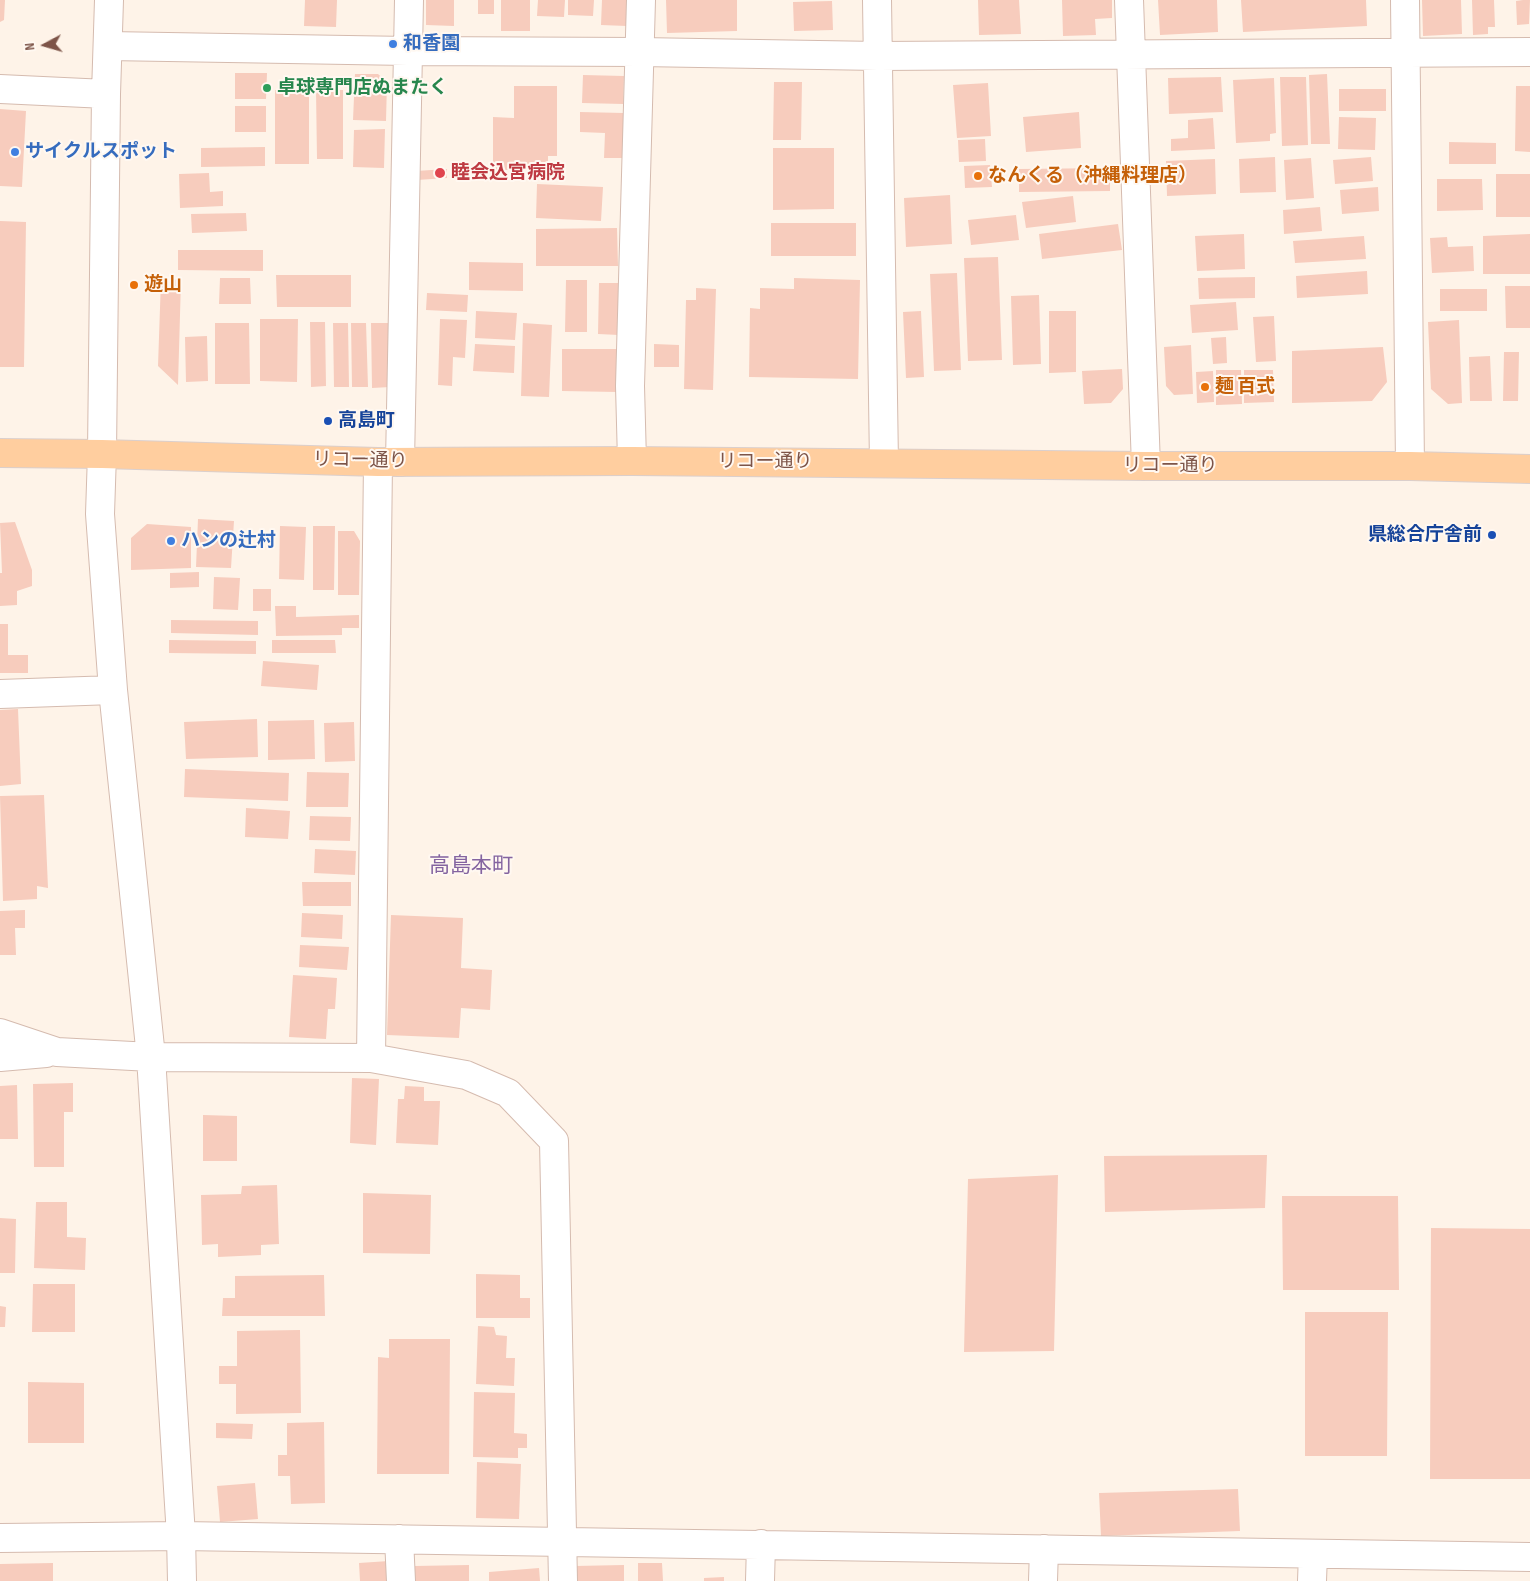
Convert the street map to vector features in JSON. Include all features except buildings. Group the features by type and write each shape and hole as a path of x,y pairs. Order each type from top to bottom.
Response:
{"main road":[{"name":"リコー通り","path":"0,453 389,462 632,461 1146,466 1410,466 1530,469"}],"street":[{"path":"110,0 106,94 100,514 112,690 151,1057 181,1536 182,1581"},
{"path":"371,1058 389,462 400,411 409,0"},
{"path":"632,461 630,386 642,0"},
{"path":"877,0 884,463"},
{"path":"1129,0 1146,466"},
{"path":"1405,0 1410,466"},
{"path":"108,46 878,56 1530,52"},
{"path":"0,89 106,94"},
{"path":"0,694 112,690"},
{"path":"0,1033 57,1052"},
{"path":"0,1057 57,1052 151,1057 371,1058 466,1075 508,1093 554,1142 563,1581"},
{"path":"0,1538 181,1536 1530,1557"},
{"path":"399,1539 400,1581"},
{"path":"760,1581 761,1544"},
{"path":"1044,1550 1044,1581"},
{"path":"1312,1554 1312,1581"}],"place":[{"name":"和香園","path":"393,44"},
{"name":"卓球専門店ぬまたく","path":"267,88"},
{"name":"サイクルスポット","path":"15,152"},
{"name":"睦会込宮病院","path":"440,173"},
{"name":"なんくる（沖縄料理店）","path":"978,176"},
{"name":"遊山","path":"134,285"},
{"name":"麺 百式","path":"1205,387"},
{"name":"高島町","path":"328,421"},
{"name":"県総合庁舎前","path":"1492,535"},
{"name":"ハンの辻村","path":"171,541"}],"district":[{"name":"高島本町","path":"471,867"}]}
